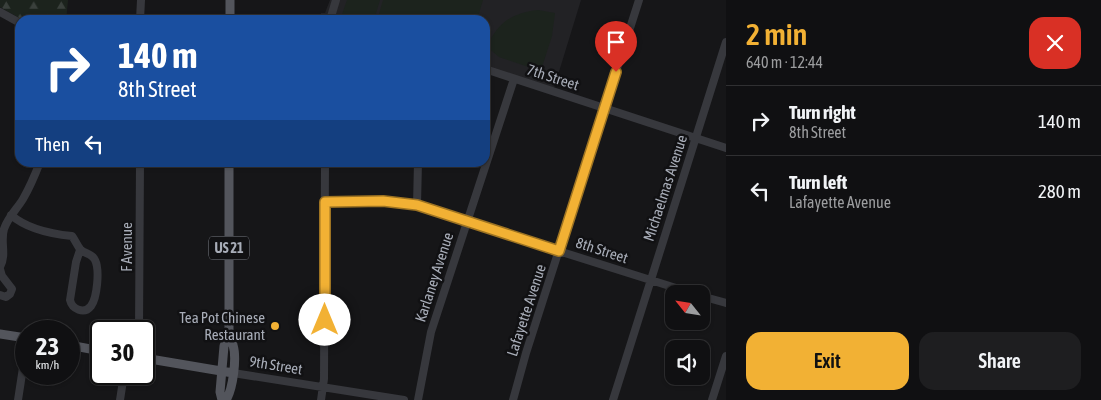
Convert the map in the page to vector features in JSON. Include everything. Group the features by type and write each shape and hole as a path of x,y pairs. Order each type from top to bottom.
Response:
{"main road":[{"path":"230,0 230,15"},
{"name":"US 21","path":"229,167 229,334 224,346 220,392 224,400 230,394 233,372 234,346 229,334"},
{"path":"0,334 15,336"},
{"name":"9th Street","path":"155,360 233,372"}],"street":[{"path":"140,15 141,0"},
{"path":"332,15 336,0"},
{"name":"Lafayette Avenue","path":"514,400 526,353 639,0"},
{"path":"0,12 15,21"},
{"name":"Michaelmas Avenue","path":"613,400 726,42"},
{"name":"7th Street","path":"490,71 726,148"},
{"name":"Karlaney Avenue","path":"490,152 514,79"},
{"path":"0,295 6,297 12,289 2,276 0,268 3,262 4,251 1,238 4,228 31,184 38,167"},
{"name":"F Avenue","path":"139,320 140,167"},
{"path":"321,400 323,387 325,167"},
{"path":"417,205 418,167"},
{"name":"Karlaney Avenue","path":"418,400 431,332 485,167"},
{"name":"8th Street","path":"325,202 383,201 417,205 666,285"},
{"path":"12,215 18,220 56,235 72,236 80,250 89,253 95,260 98,273 96,290 92,304 88,309 81,310 75,309 71,305 70,300 76,262 80,250"},
{"path":"710,299 726,303"},
{"path":"712,400 726,356"},
{"name":"9th Street","path":"233,372 404,400"},
{"path":"18,400 20,385"},
{"path":"120,400 122,385"}],"shaded area":[{"path":"330,0 581,0 554,88 490,68 490,15 321,15 321,13 325,13"}],"green space":[{"path":"0,0 68,0 66,15 15,15 0,7"},
{"path":"347,0 380,0 376,15 342,15"},
{"path":"383,0 483,0 478,15 379,14"},
{"path":"538,10 555,13 552,36 542,67 537,70 499,57 490,50 490,41 501,26 513,17"}],"place":[{"name":"Tea Pot Chinese Restaurant","path":"275,326"}],"route":[{"path":"325,320 325,202 383,201 417,205 559,251 616,72"}]}
